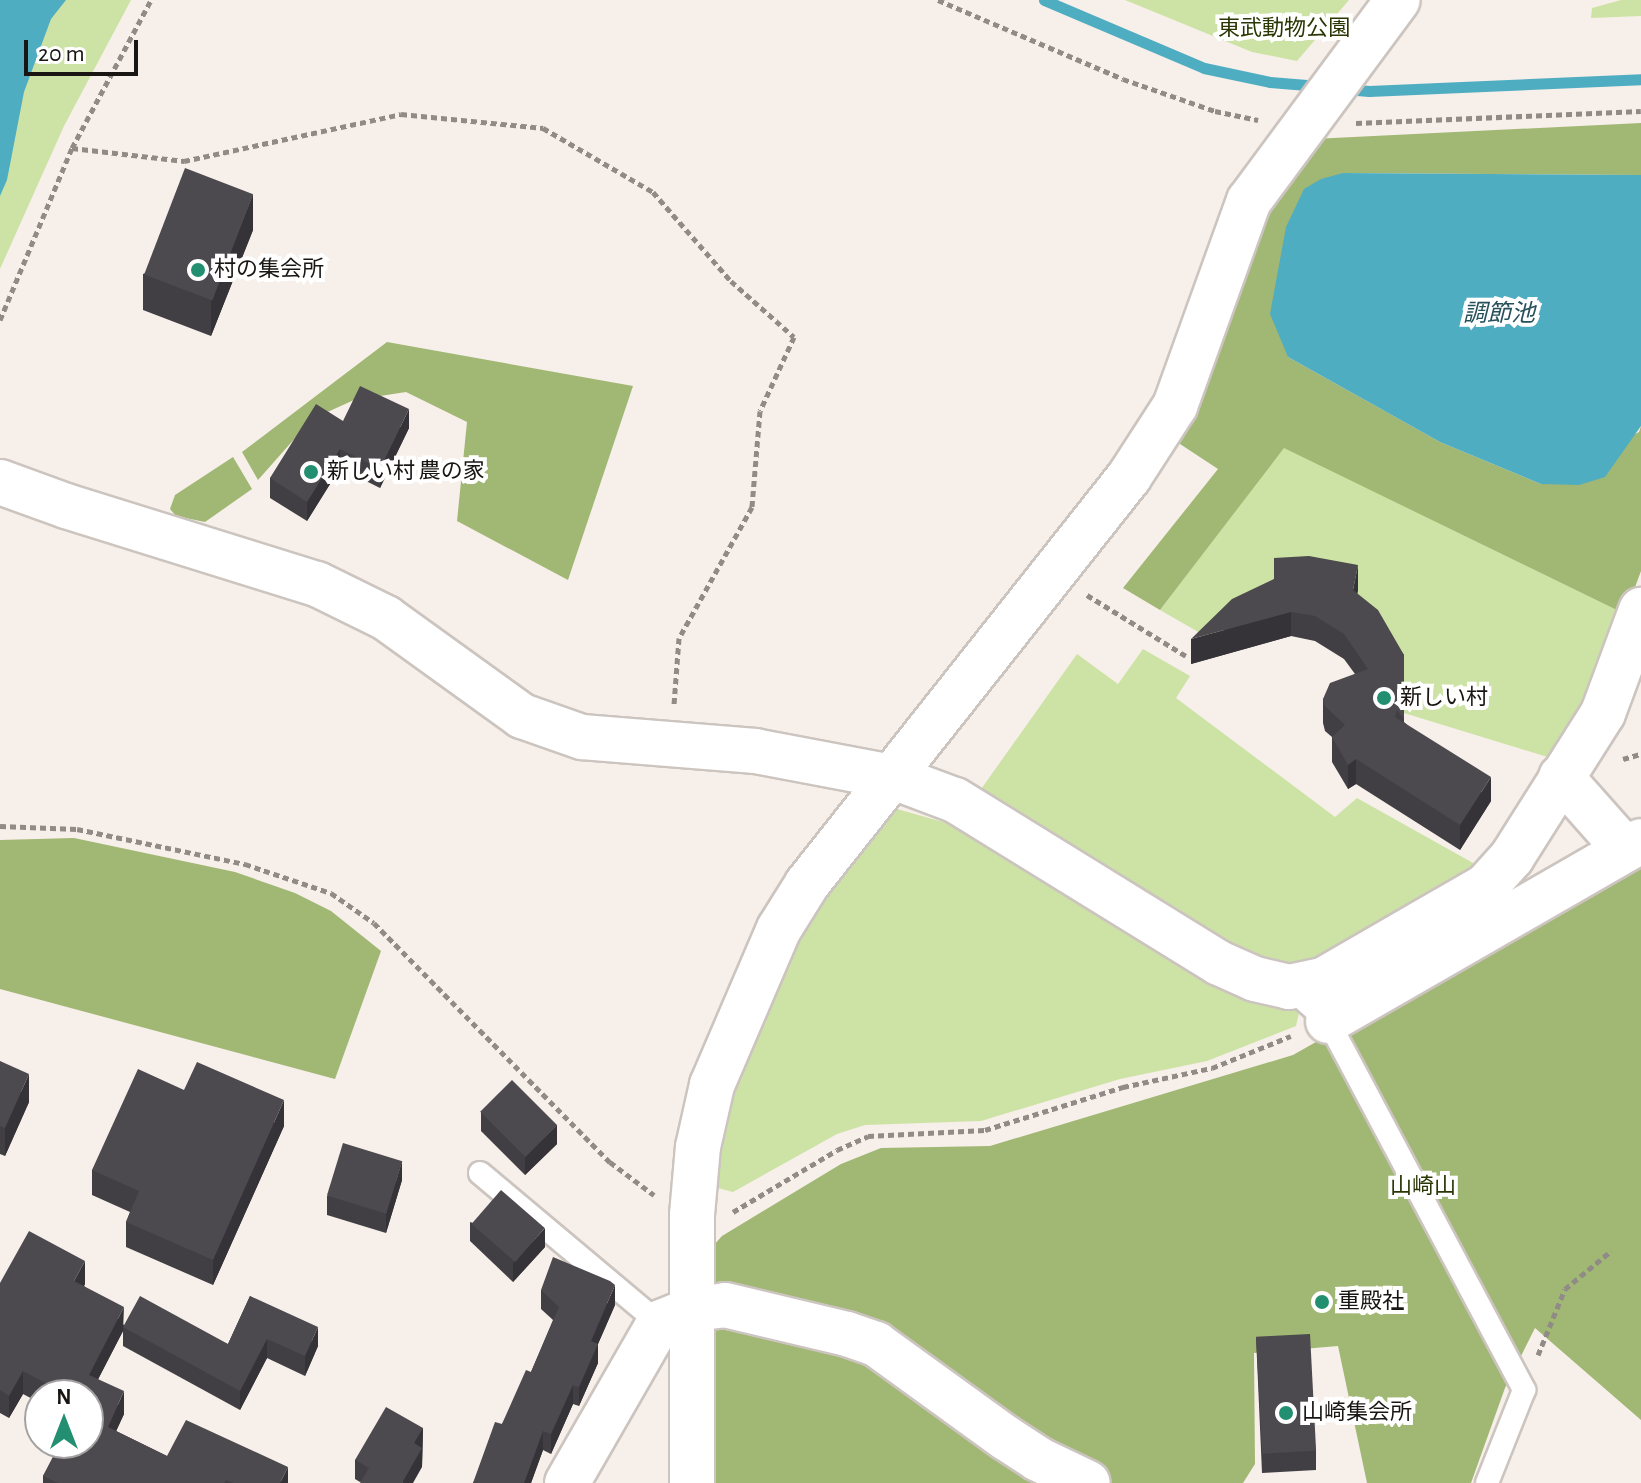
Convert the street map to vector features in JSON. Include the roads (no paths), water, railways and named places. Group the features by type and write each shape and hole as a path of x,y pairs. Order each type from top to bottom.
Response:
{"street":[{"path":"692,1483 677,1316 692,1235 698,1147 712,1085 779,929 807,884 1129,477 1175,406 1249,201 1398,0"},
{"path":"0,482 66,506 317,584 386,618 522,716 582,737 755,751 893,777 955,800 1219,963 1255,979 1289,987 1323,980 1486,886 1512,857 1603,713 1641,610"},
{"path":"1328,1021 1633,844 1561,777"},
{"path":"567,1483 677,1316 725,1305 847,1334 876,1344 1016,1445 1088,1483"}],"lane":[{"path":"1289,987 1328,1021 1524,1390 1487,1483"},
{"path":"480,1173 677,1316"}],"water":[{"path":"0,0 66,0 51,19 24,92 7,180 0,196"},
{"name":"調節池","path":"1343,173 1641,175 1641,426 1605,477 1579,485 1541,484 1440,442 1288,357 1270,314 1286,227 1304,189 1321,179"}],"waterway":[{"path":"1044,0 1204,68 1270,82 1319,86"},
{"path":"1345,89 1369,91 1641,79"}],"place":[{"name":"村の集会所","path":"198,270"},
{"name":"新しい村 農の家","path":"311,472"},
{"name":"新しい村","path":"1384,698"},
{"name":"重殿社","path":"1322,1302"},
{"name":"山崎集会所","path":"1286,1413"}],"park label":[{"name":"東武動物公園","path":"1284,29"},
{"name":"山崎山","path":"1423,1187"}]}
